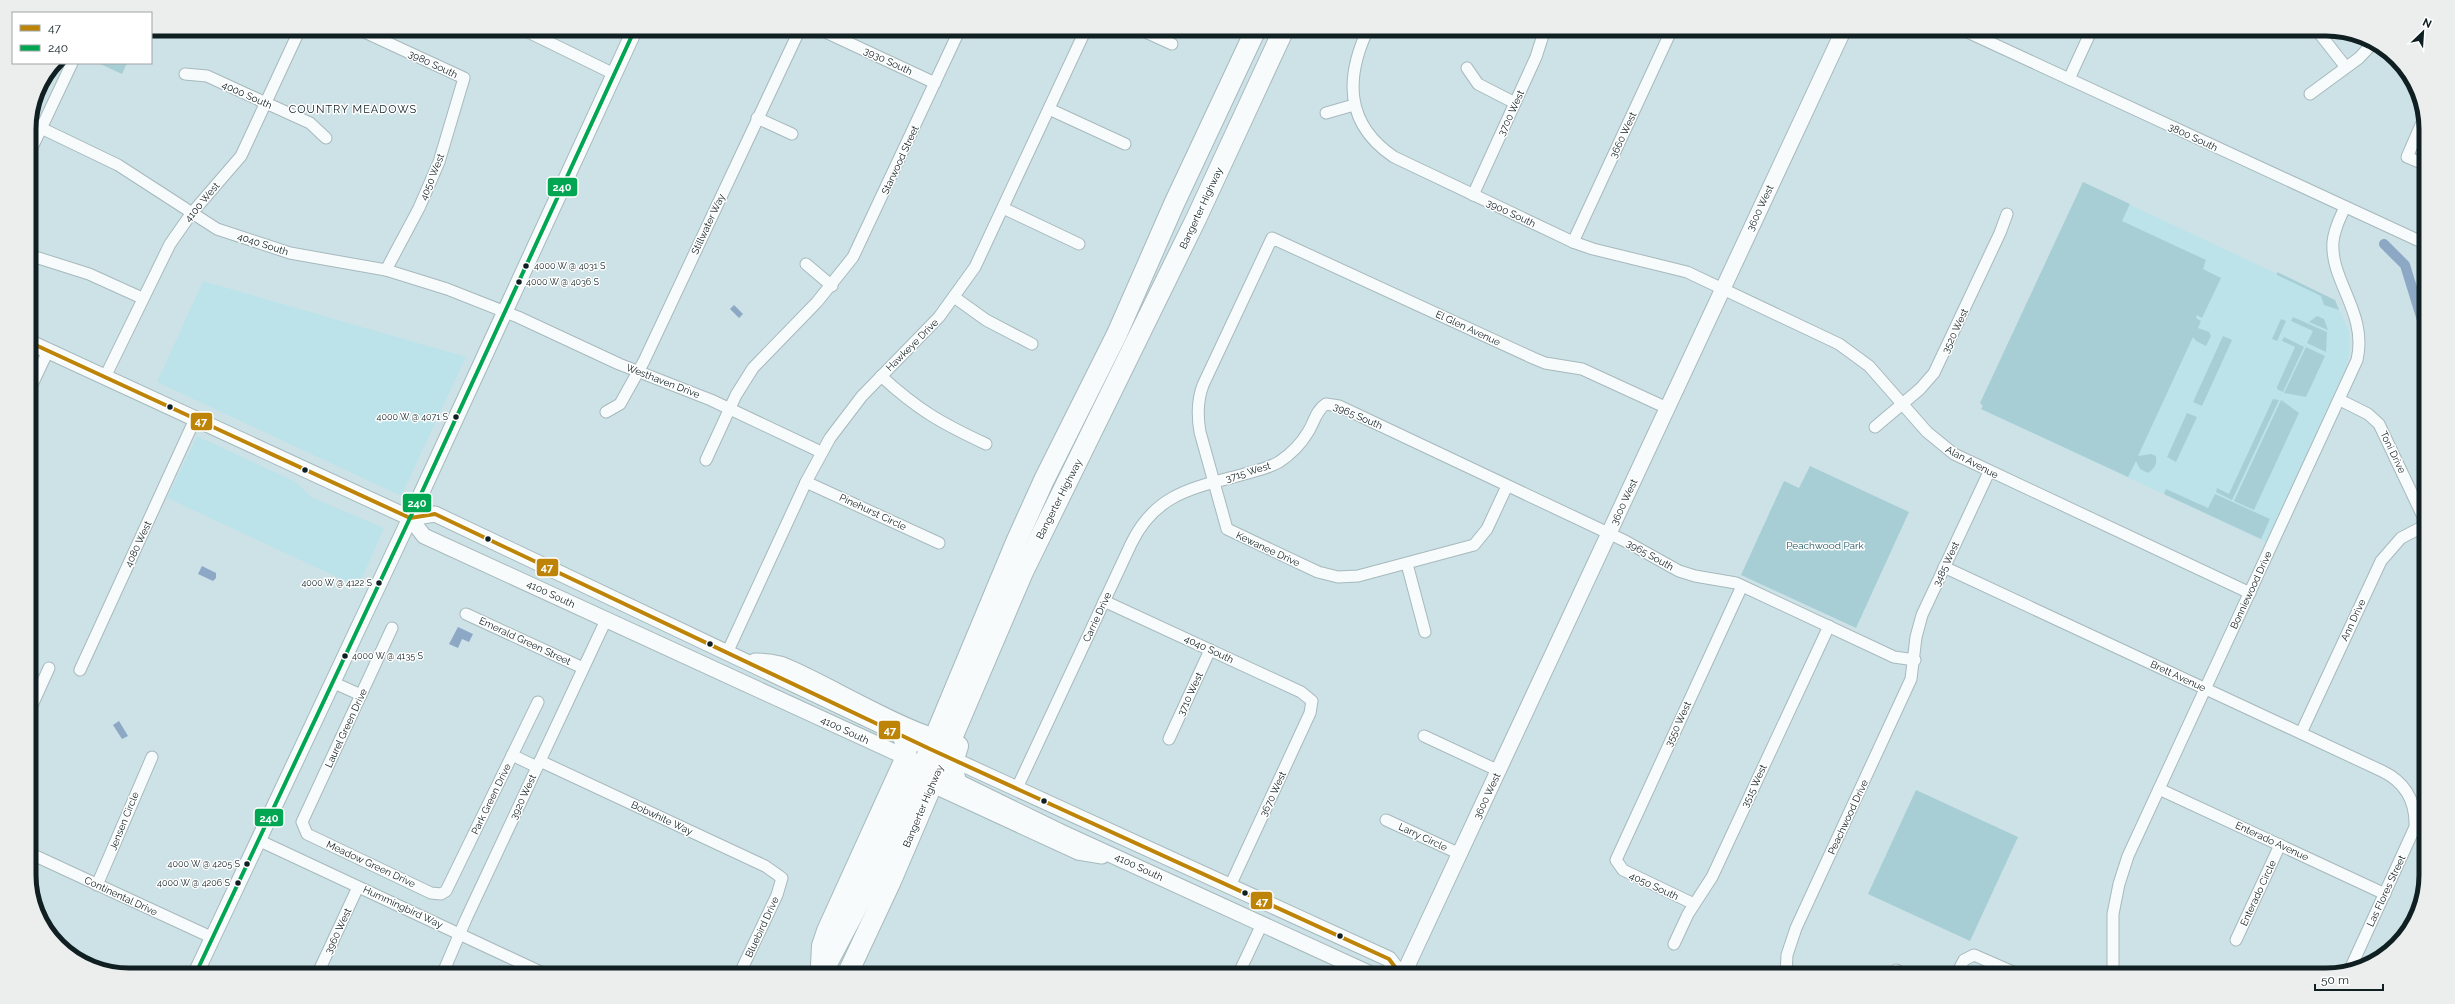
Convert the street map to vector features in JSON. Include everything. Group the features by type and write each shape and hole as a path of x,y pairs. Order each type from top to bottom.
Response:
{"highway":[{"name":"Bangerter Highway","path":"850,968 1016,542 1117,334 1174,204 1253,36"},
{"name":"Bangerter Highway","path":"825,968 931,763 957,728 1001,621 1043,530 1179,254 1281,36"},
{"path":"821,968 822,946 827,932 931,763 1032,583 1041,552 1043,530 1042,516 1045,504 1117,354 1117,334"},
{"path":"903,737 907,747 931,763 953,770 956,781"}],"main road":[{"path":"198,968 410,518 632,36"},
{"name":"3600 West","path":"1405,968 1499,771 1841,36"},
{"name":"4100 South","path":"36,345 410,518 424,536 606,620 931,763 1017,788 1389,959 1396,968"},
{"name":"4100 South","path":"410,518 435,514 903,737"},
{"path":"517,578 548,582 709,656 727,661 767,661 787,667 931,763 1078,852 1143,857 1262,911 1296,916"},
{"name":"4100 South","path":"956,781 1358,968"}],"street":[{"name":"4100 West","path":"105,377 142,298 170,244 191,214 241,156 297,36"},
{"name":"3980 South","path":"373,36 464,78"},
{"path":"536,36 614,74"},
{"name":"Stillwater Way","path":"606,412 620,404 638,371 797,36"},
{"name":"3930 South","path":"834,36 935,83"},
{"name":"Starwood Street","path":"706,460 742,385 759,360 832,286 859,246 957,36"},
{"name":"Hawkeye Drive","path":"727,653 821,452 845,416 881,376 934,323 954,298 980,257 1083,36"},
{"path":"1154,36 1172,44"},
{"path":"1326,113 1354,105 1352,72 1357,52 1365,36"},
{"name":"3700 West","path":"1473,195 1540,49 1543,36"},
{"name":"3660 West","path":"1573,242 1669,36"},
{"name":"3800 South","path":"1975,36 2419,240"},
{"path":"2069,79 2089,36"},
{"path":"2321,36 2345,66"},
{"path":"2310,94 2345,66 2359,58 2369,47"},
{"path":"36,139 72,64"},
{"path":"1467,68 1478,84 1515,103"},
{"name":"4000 South","path":"185,74 207,76 310,123 326,138"},
{"name":"4050 West","path":"386,270 419,208 439,162 464,78"},
{"name":"3900 South","path":"1354,105 1366,130 1386,151 1402,162 1573,242 1593,249 1679,270 1723,289"},
{"path":"1049,109 1125,144"},
{"path":"758,118 792,134"},
{"name":"4040 South","path":"41,128 118,165 191,214 217,229 290,253 386,270 447,289 504,312"},
{"path":"2419,129 2407,156 2419,162"},
{"name":"Bonniewood Drive","path":"2113,968 2113,921 2119,884 2128,856 2356,364 2360,342 2357,323 2336,264 2333,249 2335,230 2345,207"},
{"path":"1003,208 1079,244"},
{"name":"3520 West","path":"1875,427 1926,384 1937,368 2000,234 2007,214"},
{"name":"El Glen Avenue","path":"1272,238 1533,358 1545,363 1582,370 1667,408"},
{"name":"Kewanee Drive","path":"1272,238 1204,385 1199,400 1198,424 1225,525 1230,531 1311,569 1330,576 1352,577 1408,564 1462,549 1478,541 1487,529 1507,486"},
{"path":"36,258 89,274 142,298"},
{"path":"806,264 832,286"},
{"name":"Alan Avenue","path":"1723,289 1849,350 1878,375 1939,444 1962,459 2250,593"},
{"path":"954,298 986,320 1032,344"},
{"name":"Westhaven Drive","path":"504,312 638,371 730,409 821,452"},
{"path":"36,376 48,350"},
{"path":"881,376 907,400 928,415 986,444"},
{"name":"Toni Drive","path":"2340,400 2368,414 2379,424 2419,509"},
{"name":"3715 West","path":"1213,482 1262,469 1284,458 1301,443 1319,410 1326,404"},
{"name":"3965 South","path":"1326,404 1339,406 1609,534 1684,573 1730,581 1898,658 1915,660"},
{"name":"4080 West","path":"80,670 196,419"},
{"name":"3485 West","path":"1915,660 1916,637 1920,622 1989,472"},
{"name":"Pinehurst Circle","path":"806,482 939,543"},
{"name":"Carrie Drive","path":"1017,788 1134,536 1148,517 1161,504 1177,494 1213,482"},
{"name":"Ann Drive","path":"2301,733 2381,562 2401,538 2419,528"},
{"path":"1408,564 1425,632"},
{"name":"Brett Avenue","path":"1944,567 2388,773 2399,781 2407,791"},
{"name":"3550 West","path":"1617,864 1619,851 1742,586"},
{"name":"4040 South","path":"1104,601 1302,692 1312,701"},
{"name":"Emerald Green Street","path":"466,614 584,668"},
{"name":"3920 West","path":"445,968 538,764 606,620"},
{"name":"3515 West","path":"1674,944 1694,904 1712,876 1829,626"},
{"name":"Laurel Green Drive","path":"304,829 302,822 392,628"},
{"name":"3710 West","path":"1169,739 1210,650"},
{"name":"Peachwood Drive","path":"1786,968 1787,955 1794,934 1909,685 1915,660"},
{"path":"36,697 50,668"},
{"path":"332,682 361,695"},
{"name":"3670 West","path":"1230,886 1310,713 1312,701"},
{"name":"Park Green Drive","path":"441,894 446,891 538,702"},
{"path":"1424,736 1499,771"},
{"name":"Bobwhite Way","path":"512,755 538,764 765,866 782,878"},
{"name":"Jensen Circle","path":"97,885 152,757"},
{"name":"Enterado Avenue","path":"2159,789 2385,894"},
{"name":"Las Flores Street","path":"2352,964 2414,827 2415,812 2407,791"},
{"name":"Larry Circle","path":"1386,820 1460,854"},
{"name":"Meadow Green Drive","path":"304,829 307,834 431,892 441,894"},
{"name":"Hummingbird Way","path":"258,840 532,968"},
{"name":"Enterado Circle","path":"2236,940 2280,845"},
{"name":"Continental Drive","path":"36,856 213,938"},
{"name":"4050 South","path":"1617,864 1627,872 1694,904"},
{"name":"Bluebird Drive","path":"743,968 777,895 782,878"},
{"name":"3960 West","path":"320,968 358,887"},
{"path":"1241,968 1262,924"},
{"path":"1960,968 1964,960 1970,956 1978,956 2005,968"}],"shaded area":[{"path":"2088,185 2335,301 2349,331 2350,348 2347,366 2266,542 1983,410"},
{"path":"203,281 466,357 401,496 157,382"},
{"path":"734,305 743,314 739,318 730,309"},
{"path":"197,436 296,482 311,497 384,528 358,587 167,498"},
{"path":"202,566 216,573 216,578 213,581 198,574"},
{"path":"458,627 473,634 469,642 462,639 458,648 449,644"},
{"path":"119,721 128,736 122,739 113,725"}],"green space":[{"path":"100,64 127,64 122,74"},
{"path":"2083,182 2130,204 2122,221 2206,260 2203,269 2221,278 2202,318 2197,315 2196,318 2201,321 2198,328 2209,332 2211,336 2206,346 2196,341 2193,337 2138,456 2151,454 2156,456 2155,466 2148,473 2140,469 2136,461 2128,477 1981,409 1983,406 1980,403"},
{"path":"2277,272 2335,300 2339,310 2324,305 2321,296 2277,275"},
{"path":"2317,316 2324,319 2328,330 2309,322"},
{"path":"2293,317 2327,332 2326,352 2307,343 2313,331 2291,321"},
{"path":"2281,319 2286,321 2277,341 2272,339"},
{"path":"2223,336 2232,340 2202,406 2193,402"},
{"path":"2284,337 2304,347 2283,392 2277,389 2277,387 2295,347 2282,341"},
{"path":"2306,347 2325,356 2306,397 2284,393"},
{"path":"2273,399 2279,400 2232,500 2216,492 2217,488 2229,494"},
{"path":"2281,400 2299,413 2254,510 2234,501"},
{"path":"2187,413 2197,417 2176,462 2167,457"},
{"name":"Peachwood Park","path":"1810,466 1909,512 1856,628 1741,575 1784,481 1799,488"},
{"path":"2166,489 2208,508 2215,494 2270,519 2261,539 2164,494"},
{"path":"1916,790 2018,837 1970,941 1868,894"}],"waterway":[{"path":"2384,244 2405,265 2419,310"}],"transit line":[{"name":"240","path":"198,968 410,518 632,36"},
{"name":"47","path":"36,345 410,518 435,514 930,749 1389,959 1396,968"}],"place":[{"name":"4000 W @ 4031 S","path":"526,266"},
{"name":"4000 W @ 4036 S","path":"519,282"},
{"name":"4000 W @ 4071 S","path":"456,417"},
{"name":"4000 W @ 4122 S","path":"379,583"},
{"name":"4000 W @ 4135 S","path":"345,656"},
{"name":"4000 W @ 4205 S","path":"247,864"},
{"name":"4000 W @ 4206 S","path":"238,883"}],"district":[{"name":"COUNTRY MEADOWS","path":"353,109"}]}
